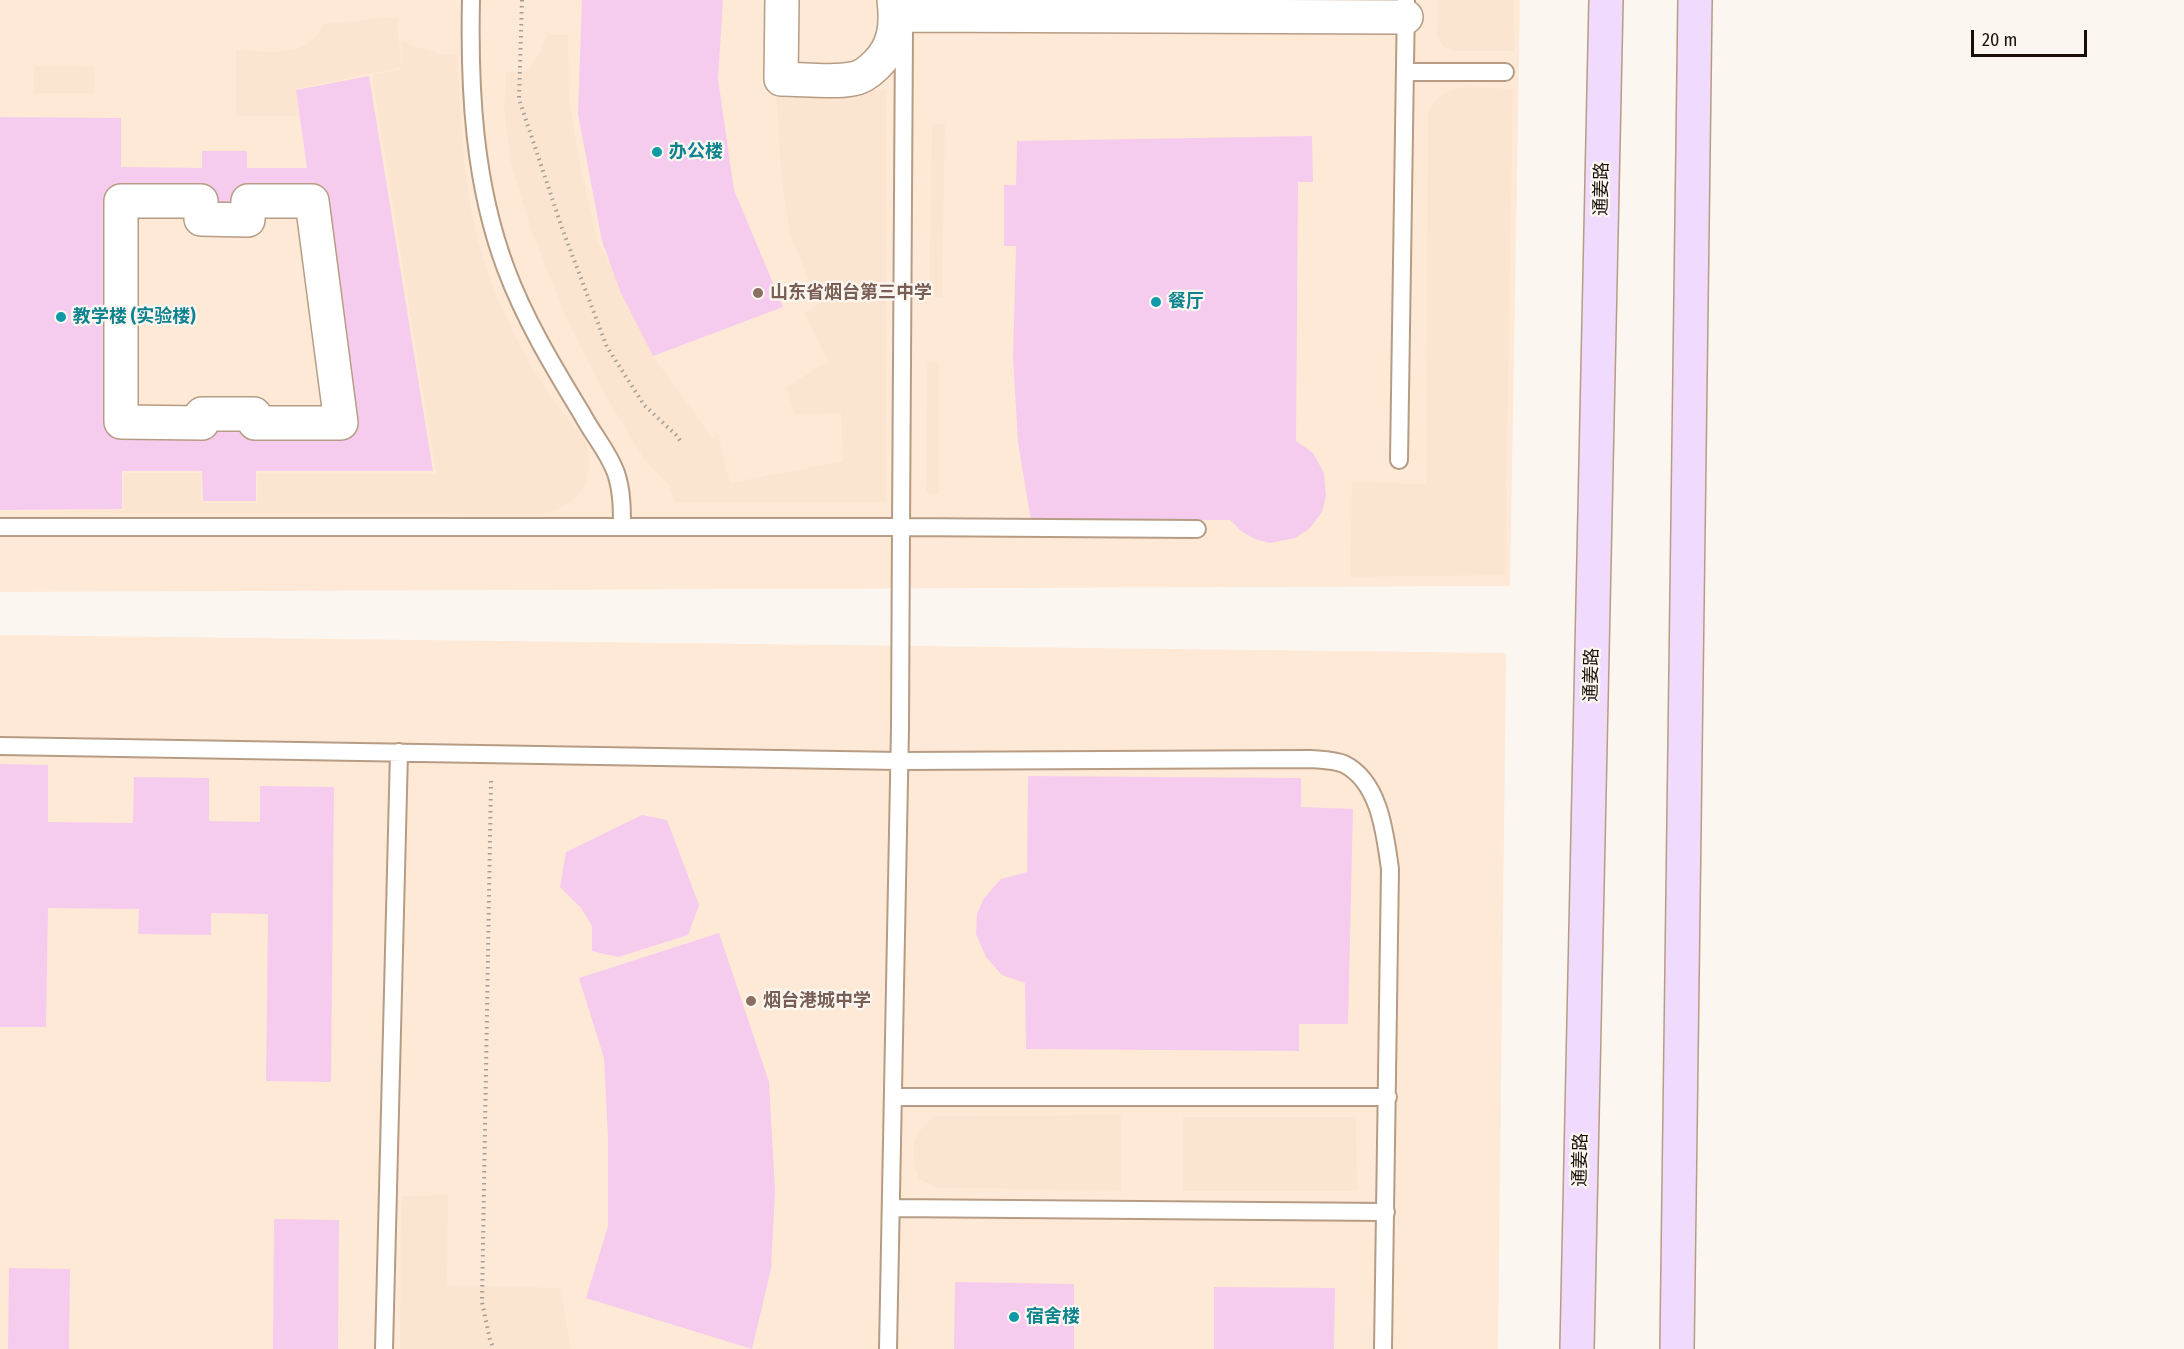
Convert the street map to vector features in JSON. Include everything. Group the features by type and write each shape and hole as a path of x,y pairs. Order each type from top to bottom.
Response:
{"street":[{"path":"782,0 781,79 854,79 868,73 884,58 893,39 901,5 1406,9"},
{"name":"通姜路","path":"1577,1349 1606,0"},
{"path":"1677,1349 1695,0"},
{"path":"121,201 201,201 201,219 248,220 248,201 312,201 341,423 255,423 254,414 202,414 202,423 121,422 121,201"}],"lane":[{"path":"471,0 470,50 478,155 495,235 506,270 548,358 586,422 608,453 621,495 622,527"},
{"path":"888,1349 899,761 901,5"},
{"path":"1399,460 1406,9"},
{"path":"1406,72 1505,72"},
{"path":"0,527 1197,529"},
{"path":"0,746 899,761 1311,759 1335,761 1357,773 1371,792 1380,817 1390,869 1383,1349"},
{"path":"384,1349 399,752"},
{"path":"893,1097 1388,1097"},
{"path":"891,1208 1386,1212"}],"path":[{"path":"522,0 519,99 562,228 608,347 644,405 682,443"},
{"path":"492,754 483,1302 490,1341 494,1349"}],"shaded area":[{"name":"山东省烟台第三中学","path":"0,0 1520,0 1510,586 0,592"},
{"path":"1438,0 1514,0 1514,51 1452,51 1442,45 1437,34"},
{"path":"397,17 401,63 398,68 296,89 299,116 236,116 236,50 286,51 308,43 322,24"},
{"path":"547,35 568,35 569,100 580,165 598,241 653,356 712,438 718,435 730,483 843,461 841,413 794,414 787,387 828,361 805,313 819,304 790,234 781,175 776,89 886,90 886,502 674,502 669,485 646,462 603,391 570,326 531,229 510,159 504,109 506,72 528,70 540,53"},
{"path":"401,42 441,54 457,54 466,175 479,244 513,333 546,388 584,437 588,451 588,477 577,496 555,510 541,514 0,512 123,510 124,473 200,473 201,503 257,503 258,473 436,474 372,75 400,69"},
{"path":"34,66 95,67 95,93 33,93"},
{"path":"1465,87 1513,89 1505,575 1350,577 1352,482 1426,484 1428,113 1442,95"},
{"path":"932,124 945,124 942,297 929,297"},
{"path":"927,362 939,363 939,494 926,493"},
{"name":"烟台港城中学","path":"0,635 1506,653 1498,1349 0,1349"},
{"path":"1121,1115 1121,1190 938,1188 919,1179 916,1169 914,1144 926,1123 934,1116"},
{"path":"1183,1117 1356,1117 1357,1191 1183,1191"},
{"path":"448,1195 447,1285 560,1288 571,1349 400,1349 401,1196"}],"building":[{"name":"办公楼","path":"582,0 723,0 718,79 734,190 783,307 653,356 620,291 602,241 578,114"},
{"name":"教学楼 (实验楼)","path":"369,76 433,471 256,471 256,501 203,501 202,471 122,471 122,509 0,510 0,117 121,118 121,167 202,168 202,151 247,151 247,168 307,168 296,90","holes":["121,201 248,220 312,201 341,423 121,422"]},
{"name":"餐厅","path":"1312,136 1313,182 1298,182 1296,441 1313,453 1324,473 1326,496 1322,512 1309,529 1295,538 1270,543 1255,539 1241,531 1230,520 1031,521 1018,442 1013,358 1016,246 1004,246 1004,185 1016,185 1017,141"},
{"path":"0,764 48,765 48,822 133,823 134,777 209,778 209,821 260,822 260,786 334,787 331,1082 266,1081 268,914 211,913 211,935 138,934 139,909 48,908 46,1027 0,1027"},
{"path":"1028,776 1301,778 1301,807 1353,809 1348,1024 1299,1024 1299,1051 1026,1049 1025,983 1002,975 986,957 976,934 977,914 984,898 1001,879 1027,872"},
{"path":"642,815 667,820 699,905 688,935 618,957 592,951 592,926 581,908 560,887 566,852"},
{"path":"719,933 769,1082 775,1191 771,1269 752,1349 586,1298 608,1226 608,1137 604,1058 579,978"},
{"path":"274,1219 339,1220 338,1349 273,1349"},
{"path":"9,1268 70,1269 69,1349 8,1349"},
{"name":"宿舍楼","path":"955,1282 1074,1284 1074,1349 954,1349"},
{"path":"1214,1287 1335,1288 1334,1349 1214,1349"}],"place":[{"name":"办公楼","path":"657,152"},
{"name":"山东省烟台第三中学","path":"758,293"},
{"name":"餐厅","path":"1156,302"},
{"name":"教学楼 (实验楼)","path":"61,317"},
{"name":"烟台港城中学","path":"751,1001"},
{"name":"宿舍楼","path":"1014,1317"}]}
